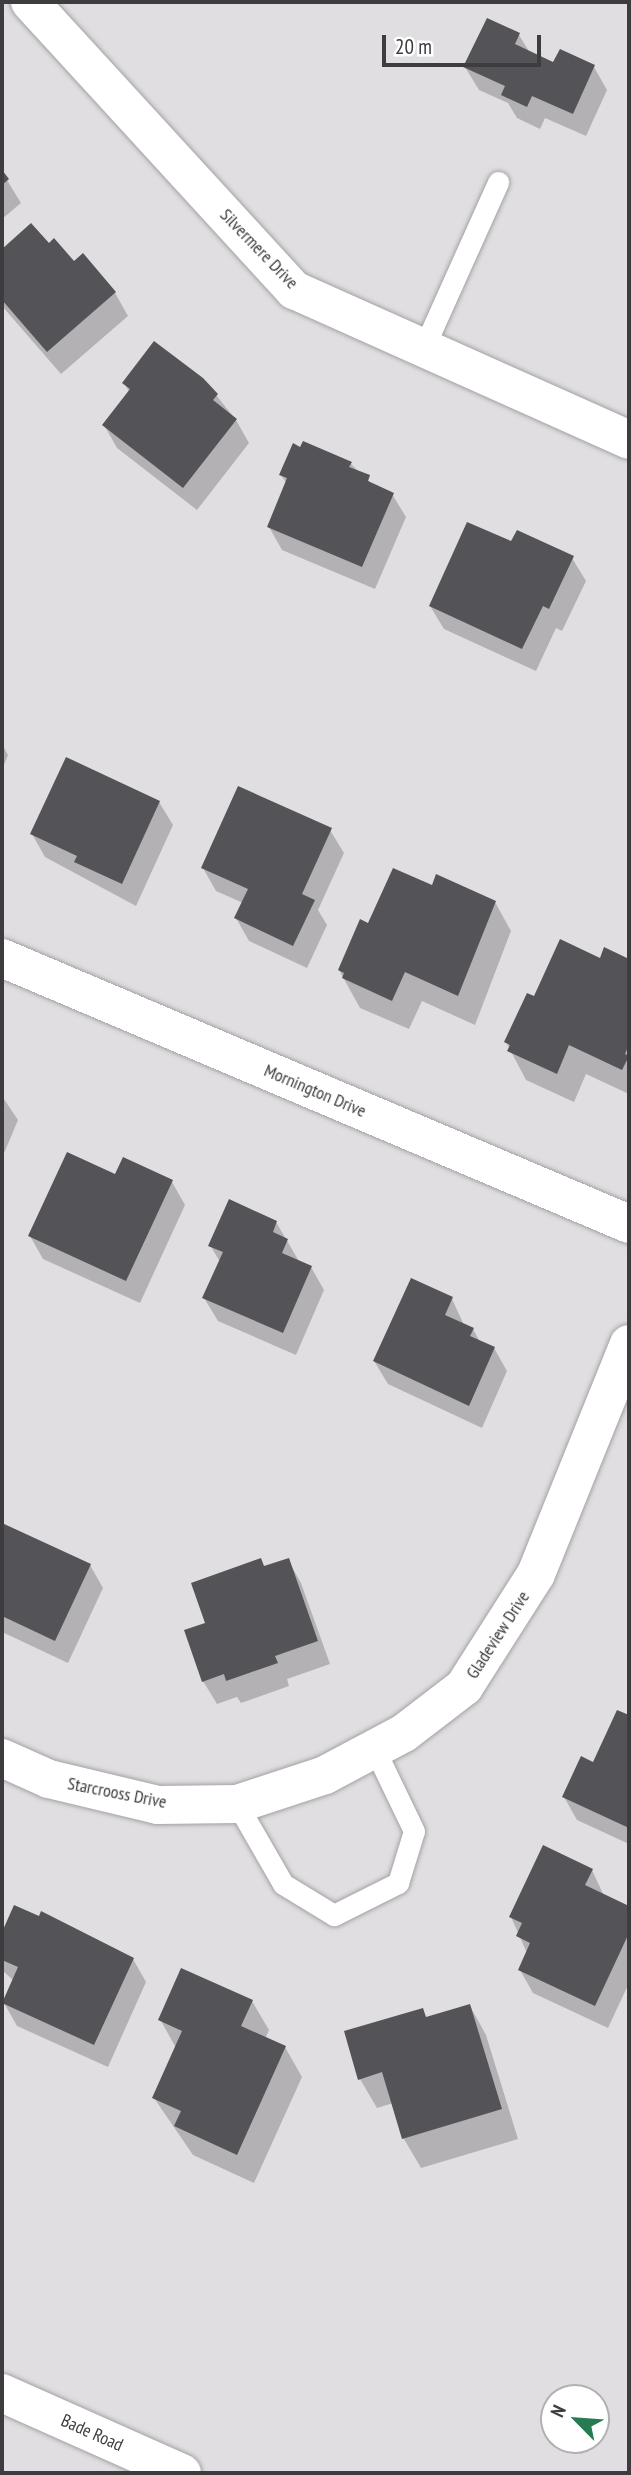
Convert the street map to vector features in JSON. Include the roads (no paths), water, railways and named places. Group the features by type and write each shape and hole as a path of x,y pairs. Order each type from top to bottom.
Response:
{"street":[{"name":"Silvermere Drive","path":"30,2 294,290 629,440"},
{"name":"Mornington Drive","path":"2,958 629,1224"},
{"name":"Gladeview Drive","path":"237,1804 325,1775 404,1732 464,1687 537,1574 629,1344"},
{"name":"Starcrooss Drive","path":"2,1758 49,1779 158,1805 237,1804"},
{"name":"Bade Road","path":"2,2393 182,2473"}],"lane":[{"path":"424,348 498,182"},
{"path":"237,1804 283,1884 334,1915 398,1882 414,1831 374,1748"}]}
